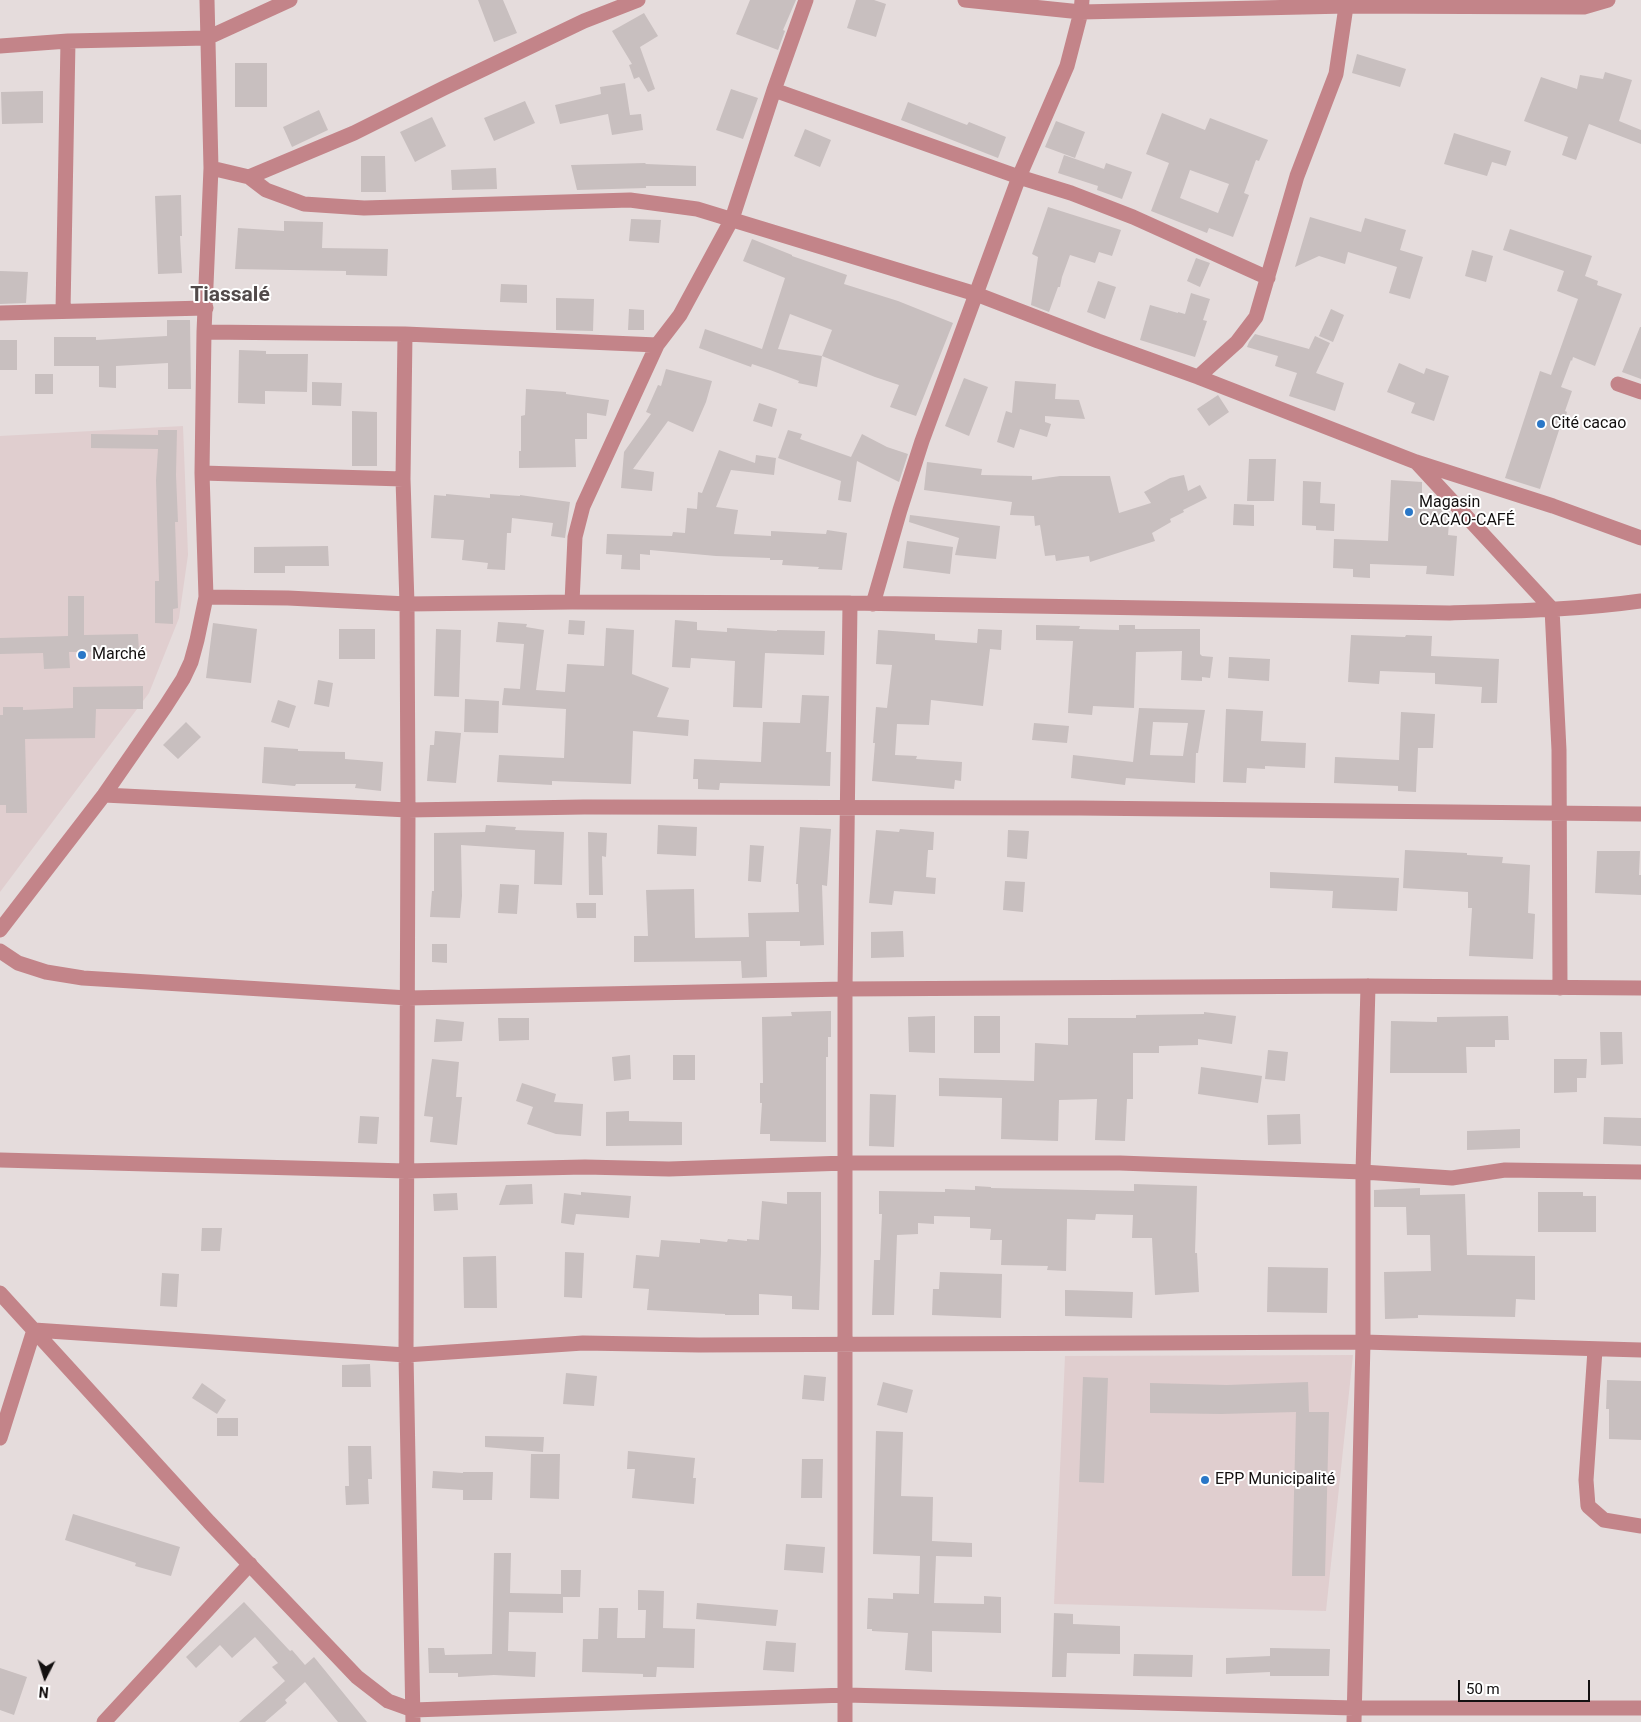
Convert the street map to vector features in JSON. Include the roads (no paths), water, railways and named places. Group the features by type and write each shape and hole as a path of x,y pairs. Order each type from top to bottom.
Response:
{"street":[{"path":"0,930 104,795 165,707 183,679 198,640 206,597 202,473 204,332 211,168 207,38 208,0"},
{"path":"0,46 68,41 207,38 290,0"},
{"path":"249,177 354,133 584,21 638,0"},
{"path":"572,602 575,537 583,506 657,345 680,315 732,219 774,90 806,0"},
{"path":"965,0 1082,6 1347,3 1584,7 1608,0"},
{"path":"1198,377 1237,342 1256,317 1297,176 1336,74 1347,3"},
{"path":"873,604 922,441 1019,177 1067,66 1082,6"},
{"path":"63,311 68,41"},
{"path":"774,90 1019,177 1071,193 1133,217 1268,278"},
{"path":"211,168 249,177 266,190 304,204 364,208 630,200 697,209 976,294 1198,377 1416,462 1553,506 1641,538"},
{"path":"0,313 206,308"},
{"path":"204,332 406,334 657,345"},
{"path":"406,334 403,478 407,604 408,810 406,1355 413,1716"},
{"path":"1618,384 1641,392"},
{"path":"1416,462 1552,609 1559,750 1560,988"},
{"path":"202,473 403,478"},
{"path":"206,597 288,598 407,604 572,602 850,603 1450,613 1604,607 1641,602"},
{"path":"845,1722 845,989 849,808 850,603"},
{"path":"104,795 408,810 584,807 1080,808 1641,814"},
{"path":"0,950 18,963 46,972 83,978 408,998 845,989 1368,986 1641,988"},
{"path":"1354,1715 1363,1342 1363,1172 1368,986"},
{"path":"0,1160 406,1171 585,1167 669,1169 846,1163 1120,1164 1363,1172 1452,1178 1505,1170 1641,1172"},
{"path":"0,1294 92,1395 357,1677 388,1701 413,1716 846,1695 1354,1715 1641,1708"},
{"path":"34,1330 406,1355 583,1343 846,1345 1363,1342 1641,1350"},
{"path":"0,1438 34,1330"},
{"path":"1595,1350 1586,1480 1588,1506 1604,1520 1641,1526"},
{"path":"104,1722 250,1564"}],"place":[{"name":"Cité cacao","path":"1541,424"},
{"name":"Magasin CACAO-CAFÉ","path":"1409,512"},
{"name":"Marché","path":"82,655"},
{"name":"EPP Municipalité","path":"1205,1480"}],"district":[{"name":"Tiassalé","path":"230,296"}]}
